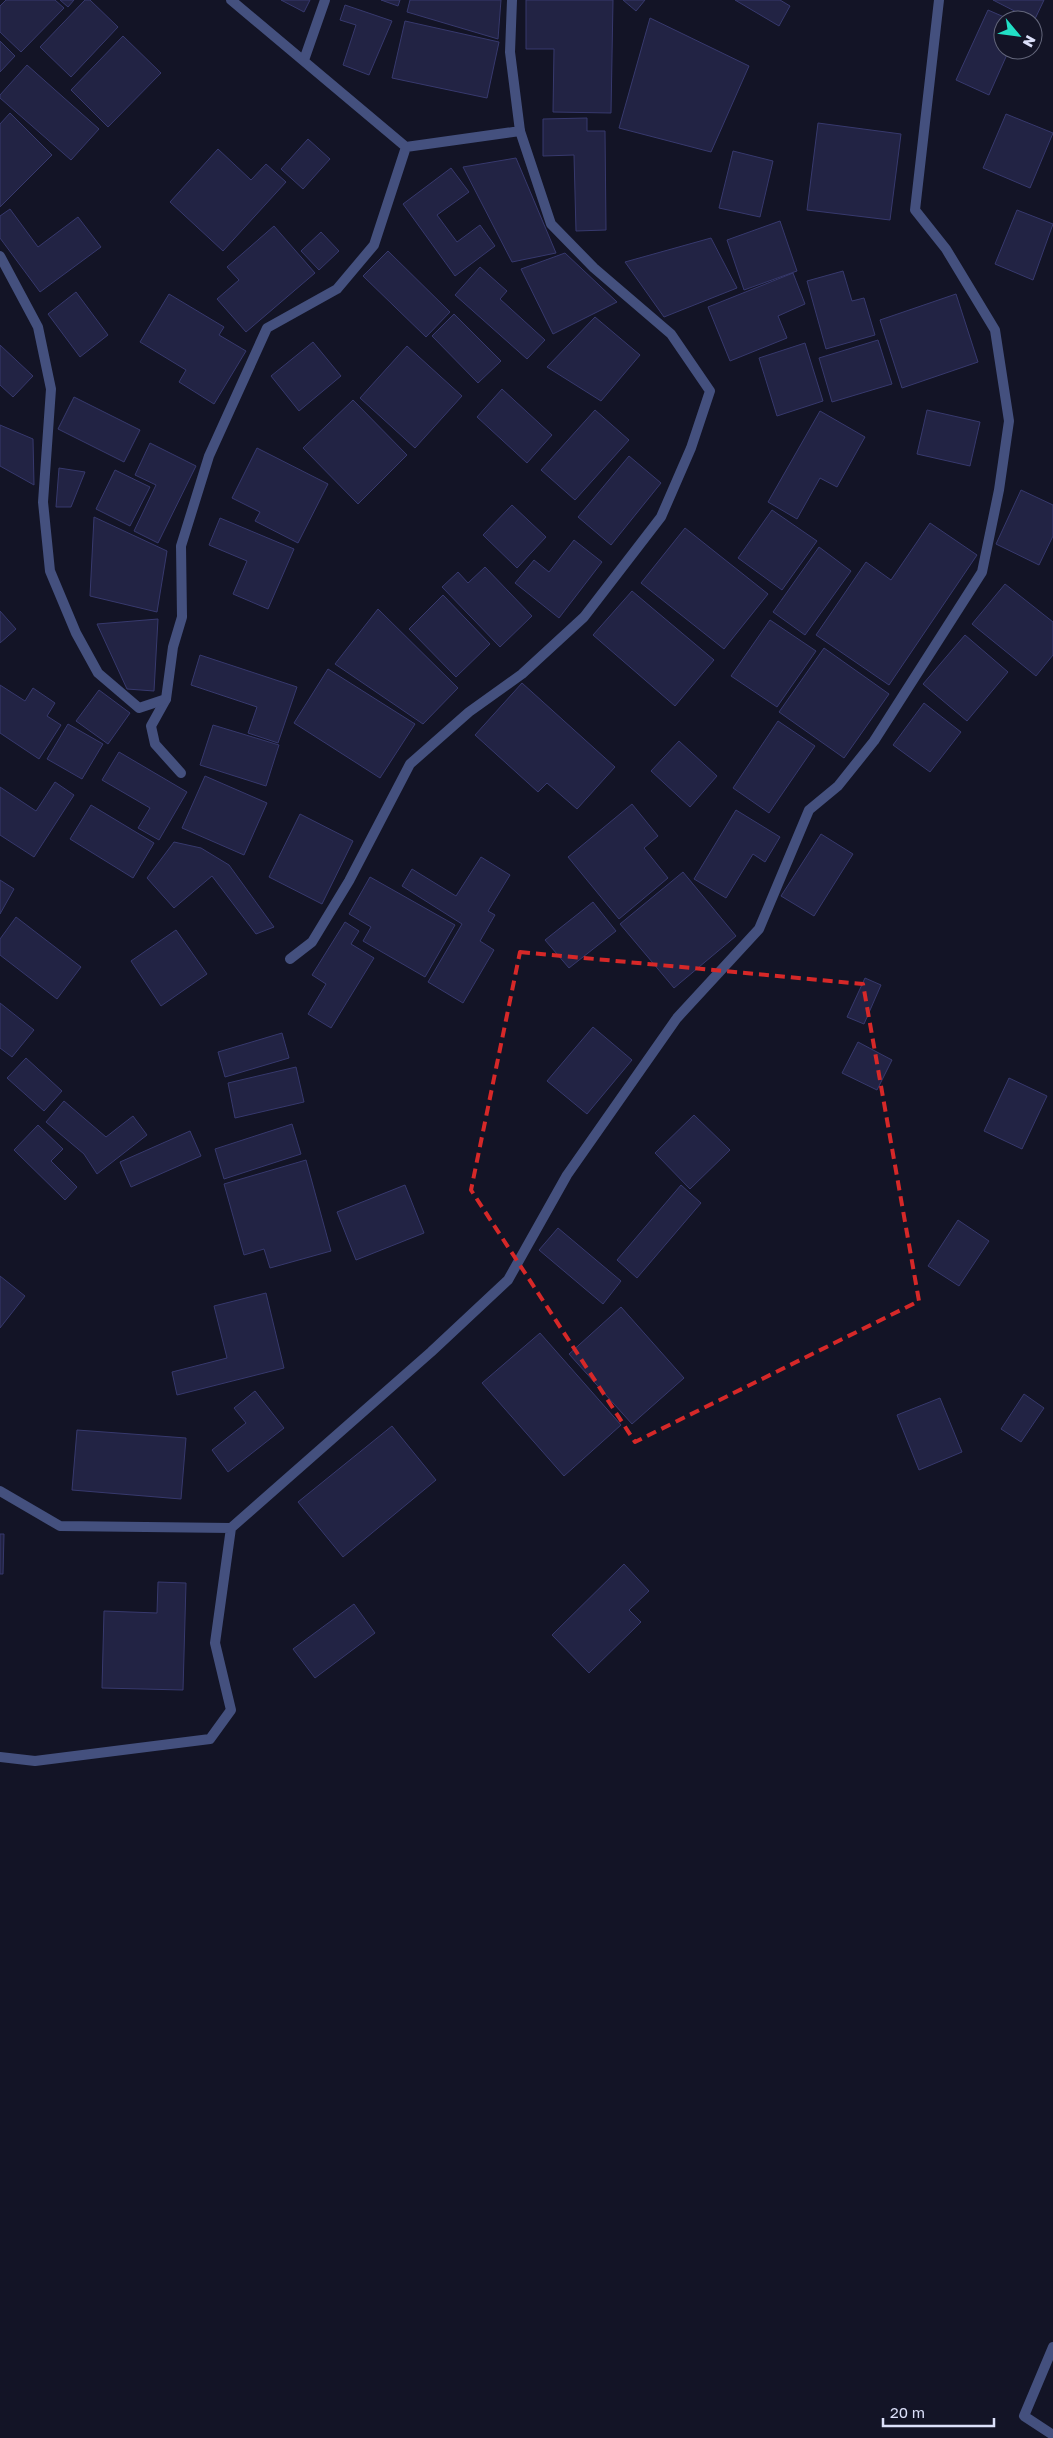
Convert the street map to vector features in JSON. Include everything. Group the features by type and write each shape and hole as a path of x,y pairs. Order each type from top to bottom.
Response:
{"street":[{"path":"231,0 406,147 520,131"},
{"path":"304,60 325,0"},
{"path":"290,959 312,942 349,881 410,764 469,712 522,674 584,617 661,517 691,448 710,392 671,334 594,268 551,224 520,131 510,52 512,0"},
{"path":"0,1757 35,1761 210,1738 231,1710 215,1643 231,1528 432,1352 508,1280 567,1175 677,1018 759,929 809,810 838,786 874,742 982,572 999,490 1009,421 995,330 946,249 915,210 939,0"},
{"path":"181,773 155,744 151,726 166,699 173,647 182,617 180,546 209,456 267,328 336,289 374,245 406,147"},
{"path":"0,256 38,327 51,389 43,502 50,571 76,633 98,673 139,708 166,699"},
{"path":"0,1491 60,1526 231,1528"},
{"path":"1053,2347 1024,2416 1053,2436"}],"highlighted area":[{"path":"520,952 863,984 919,1301 635,1442 471,1190"}],"building":[{"path":"6,0 55,0 64,8 21,52 0,32 0,6"},
{"path":"60,0 74,0 68,7"},
{"path":"85,0 90,0 118,27 71,77 40,47"},
{"path":"281,0 310,0 304,12"},
{"path":"381,0 400,0 398,6"},
{"path":"410,0 501,0 498,39 407,12"},
{"path":"526,0 613,0 611,113 553,112 554,49 526,49"},
{"path":"623,0 645,0 636,11"},
{"path":"735,0 780,0 790,6 779,26"},
{"path":"993,0 1044,0 1039,10 1013,10"},
{"path":"345,5 392,21 369,75 343,65 356,25 340,20"},
{"path":"988,10 993,12 993,60 1005,60 989,95 956,80"},
{"path":"650,18 749,66 711,152 619,128"},
{"path":"405,21 499,42 487,98 392,78"},
{"path":"123,36 161,73 108,127 71,90"},
{"path":"0,41 15,56 0,72"},
{"path":"27,65 99,129 71,160 0,98 0,95"},
{"path":"10,113 52,155 0,207 0,124"},
{"path":"1006,114 1053,133 1030,188 983,168"},
{"path":"587,118 587,131 605,131 606,230 576,231 574,155 543,156 543,119"},
{"path":"818,123 901,134 890,220 807,210"},
{"path":"308,139 330,159 303,189 281,169"},
{"path":"218,149 251,180 266,164 286,182 223,251 170,202"},
{"path":"733,151 773,161 760,217 719,208"},
{"path":"516,158 556,253 512,262 463,167"},
{"path":"451,168 469,192 437,215 457,242 480,225 495,246 455,276 403,204"},
{"path":"10,209 38,247 78,217 101,247 40,292 0,238 0,216"},
{"path":"1017,210 1053,224 1033,280 995,264"},
{"path":"780,221 797,271 744,290 727,240"},
{"path":"274,226 315,273 246,332 217,299 239,280 227,267"},
{"path":"321,232 339,251 319,270 301,251"},
{"path":"711,238 737,288 664,317 625,262"},
{"path":"388,251 450,312 426,337 363,276"},
{"path":"565,253 617,302 553,334 521,269"},
{"path":"480,267 507,291 500,299 545,340 527,359 455,295"},
{"path":"843,271 852,301 864,298 875,335 826,349 807,281"},
{"path":"793,273 805,304 778,316 787,338 730,361 708,307"},
{"path":"76,292 108,335 80,357 48,314"},
{"path":"169,294 224,327 219,335 246,351 214,404 179,382 186,370 140,342"},
{"path":"956,294 978,362 902,388 880,320"},
{"path":"454,314 501,361 478,383 432,336"},
{"path":"595,317 640,355 601,401 547,367"},
{"path":"878,340 892,384 832,402 819,358"},
{"path":"313,342 341,376 299,411 271,376"},
{"path":"805,343 823,401 777,416 759,358"},
{"path":"0,345 33,376 13,397 0,385"},
{"path":"407,346 462,396 415,448 360,398"},
{"path":"502,389 552,435 527,463 477,417"},
{"path":"74,397 140,430 124,462 58,429"},
{"path":"353,400 407,455 358,504 303,448"},
{"path":"595,410 629,440 575,500 541,470"},
{"path":"927,410 980,422 970,466 917,454"},
{"path":"820,411 865,437 837,487 820,478 797,519 768,502"},
{"path":"0,425 33,439 34,485 0,466"},
{"path":"150,443 196,466 158,543 134,531 156,485 135,475"},
{"path":"257,448 328,484 298,543 255,521 260,512 232,498"},
{"path":"629,456 661,483 611,545 578,517"},
{"path":"59,468 85,472 71,507 56,507"},
{"path":"115,470 150,487 130,526 96,509"},
{"path":"1021,490 1053,505 1053,536 1039,565 996,544"},
{"path":"512,505 546,537 517,568 483,535"},
{"path":"772,510 817,541 782,590 738,558"},
{"path":"94,517 167,551 157,612 90,596"},
{"path":"220,518 294,549 268,609 233,594 247,561 209,545"},
{"path":"930,523 977,555 889,685 816,635 866,562 891,580"},
{"path":"685,528 768,594 724,649 641,583"},
{"path":"574,540 602,562 559,618 515,583 534,560 549,572"},
{"path":"819,547 851,571 805,635 773,612"},
{"path":"485,567 532,616 500,647 442,587 458,572 468,583"},
{"path":"1005,584 1053,622 1053,655 1036,676 972,624"},
{"path":"632,591 714,660 675,706 593,635"},
{"path":"443,595 490,644 456,677 409,629"},
{"path":"378,609 458,688 423,724 335,664"},
{"path":"0,611 16,629 0,643"},
{"path":"158,619 154,691 127,689 97,624"},
{"path":"770,620 816,651 777,707 731,676"},
{"path":"965,635 1008,672 967,721 923,684"},
{"path":"824,648 889,694 844,758 779,712"},
{"path":"200,655 297,687 278,743 248,733 257,707 191,685"},
{"path":"328,669 415,724 380,778 294,723"},
{"path":"522,683 615,767 577,809 547,783 538,792 475,735"},
{"path":"0,685 25,701 33,688 55,703 47,716 61,725 39,759 0,733"},
{"path":"99,690 130,713 108,744 76,721"},
{"path":"924,703 961,732 930,772 893,745"},
{"path":"778,721 815,746 769,813 733,788"},
{"path":"68,724 103,744 82,779 47,759"},
{"path":"213,725 279,745 266,786 200,765"},
{"path":"679,741 717,776 690,807 651,771"},
{"path":"119,752 187,792 159,840 138,828 150,808 102,780"},
{"path":"205,776 267,803 244,855 182,828"},
{"path":"55,782 74,795 34,857 0,835 0,787 36,811"},
{"path":"632,804 658,836 644,848 668,878 619,919 568,857"},
{"path":"91,805 154,843 133,878 70,839"},
{"path":"736,810 780,837 765,862 753,854 726,898 694,879"},
{"path":"300,814 353,841 322,904 269,877"},
{"path":"821,834 853,854 814,916 781,896"},
{"path":"174,842 201,848 229,865 274,927 256,934 212,876 174,908 147,878"},
{"path":"481,857 510,875 488,911 495,915 480,941 494,950 463,1003 428,982 462,924 402,886 412,869 456,896"},
{"path":"683,872 736,936 674,988 620,924"},
{"path":"370,877 455,925 425,977 363,941 371,927 349,914"},
{"path":"0,880 14,889 0,914"},
{"path":"593,902 616,931 569,968 545,940"},
{"path":"16,917 81,967 57,999 0,955 0,939"},
{"path":"345,922 359,931 351,944 374,958 331,1028 308,1014 326,984 312,975"},
{"path":"176,930 207,974 161,1006 131,961"},
{"path":"865,978 881,985 864,1024 847,1017"},
{"path":"0,1003 34,1030 12,1057 0,1048"},
{"path":"593,1027 632,1060 587,1114 547,1081"},
{"path":"282,1033 289,1058 225,1077 218,1052"},
{"path":"858,1042 892,1060 877,1090 842,1073"},
{"path":"26,1058 62,1091 44,1111 7,1078"},
{"path":"296,1067 304,1102 235,1118 228,1083"},
{"path":"1009,1078 1047,1096 1022,1149 984,1131"},
{"path":"64,1101 106,1137 133,1116 147,1135 97,1174 84,1154 46,1122"},
{"path":"694,1115 730,1150 690,1189 655,1153"},
{"path":"292,1124 301,1154 224,1179 215,1149"},
{"path":"38,1125 63,1149 51,1161 77,1187 65,1200 14,1150"},
{"path":"190,1131 201,1156 131,1187 120,1162"},
{"path":"306,1160 331,1251 270,1268 264,1249 244,1255 224,1184"},
{"path":"405,1185 424,1233 356,1260 337,1212"},
{"path":"681,1185 701,1203 637,1278 617,1260"},
{"path":"958,1220 989,1241 959,1286 928,1266"},
{"path":"558,1228 621,1281 603,1304 539,1250"},
{"path":"0,1276 25,1296 0,1328"},
{"path":"266,1293 284,1368 177,1395 172,1372 227,1358 214,1306"},
{"path":"621,1307 684,1378 632,1424 569,1354"},
{"path":"540,1333 621,1425 564,1476 482,1383"},
{"path":"255,1391 284,1428 228,1472 212,1450 246,1423 234,1408"},
{"path":"1024,1394 1044,1408 1021,1442 1001,1429"},
{"path":"940,1398 962,1452 919,1470 897,1415"},
{"path":"392,1426 436,1480 343,1557 298,1502"},
{"path":"77,1430 186,1438 181,1499 72,1490"},
{"path":"0,1534 4,1534 3,1574 0,1574"},
{"path":"624,1564 649,1591 629,1610 641,1622 589,1673 552,1635"},
{"path":"158,1582 186,1583 183,1690 102,1688 104,1611 157,1613"},
{"path":"354,1604 375,1633 315,1678 293,1649"}]}
